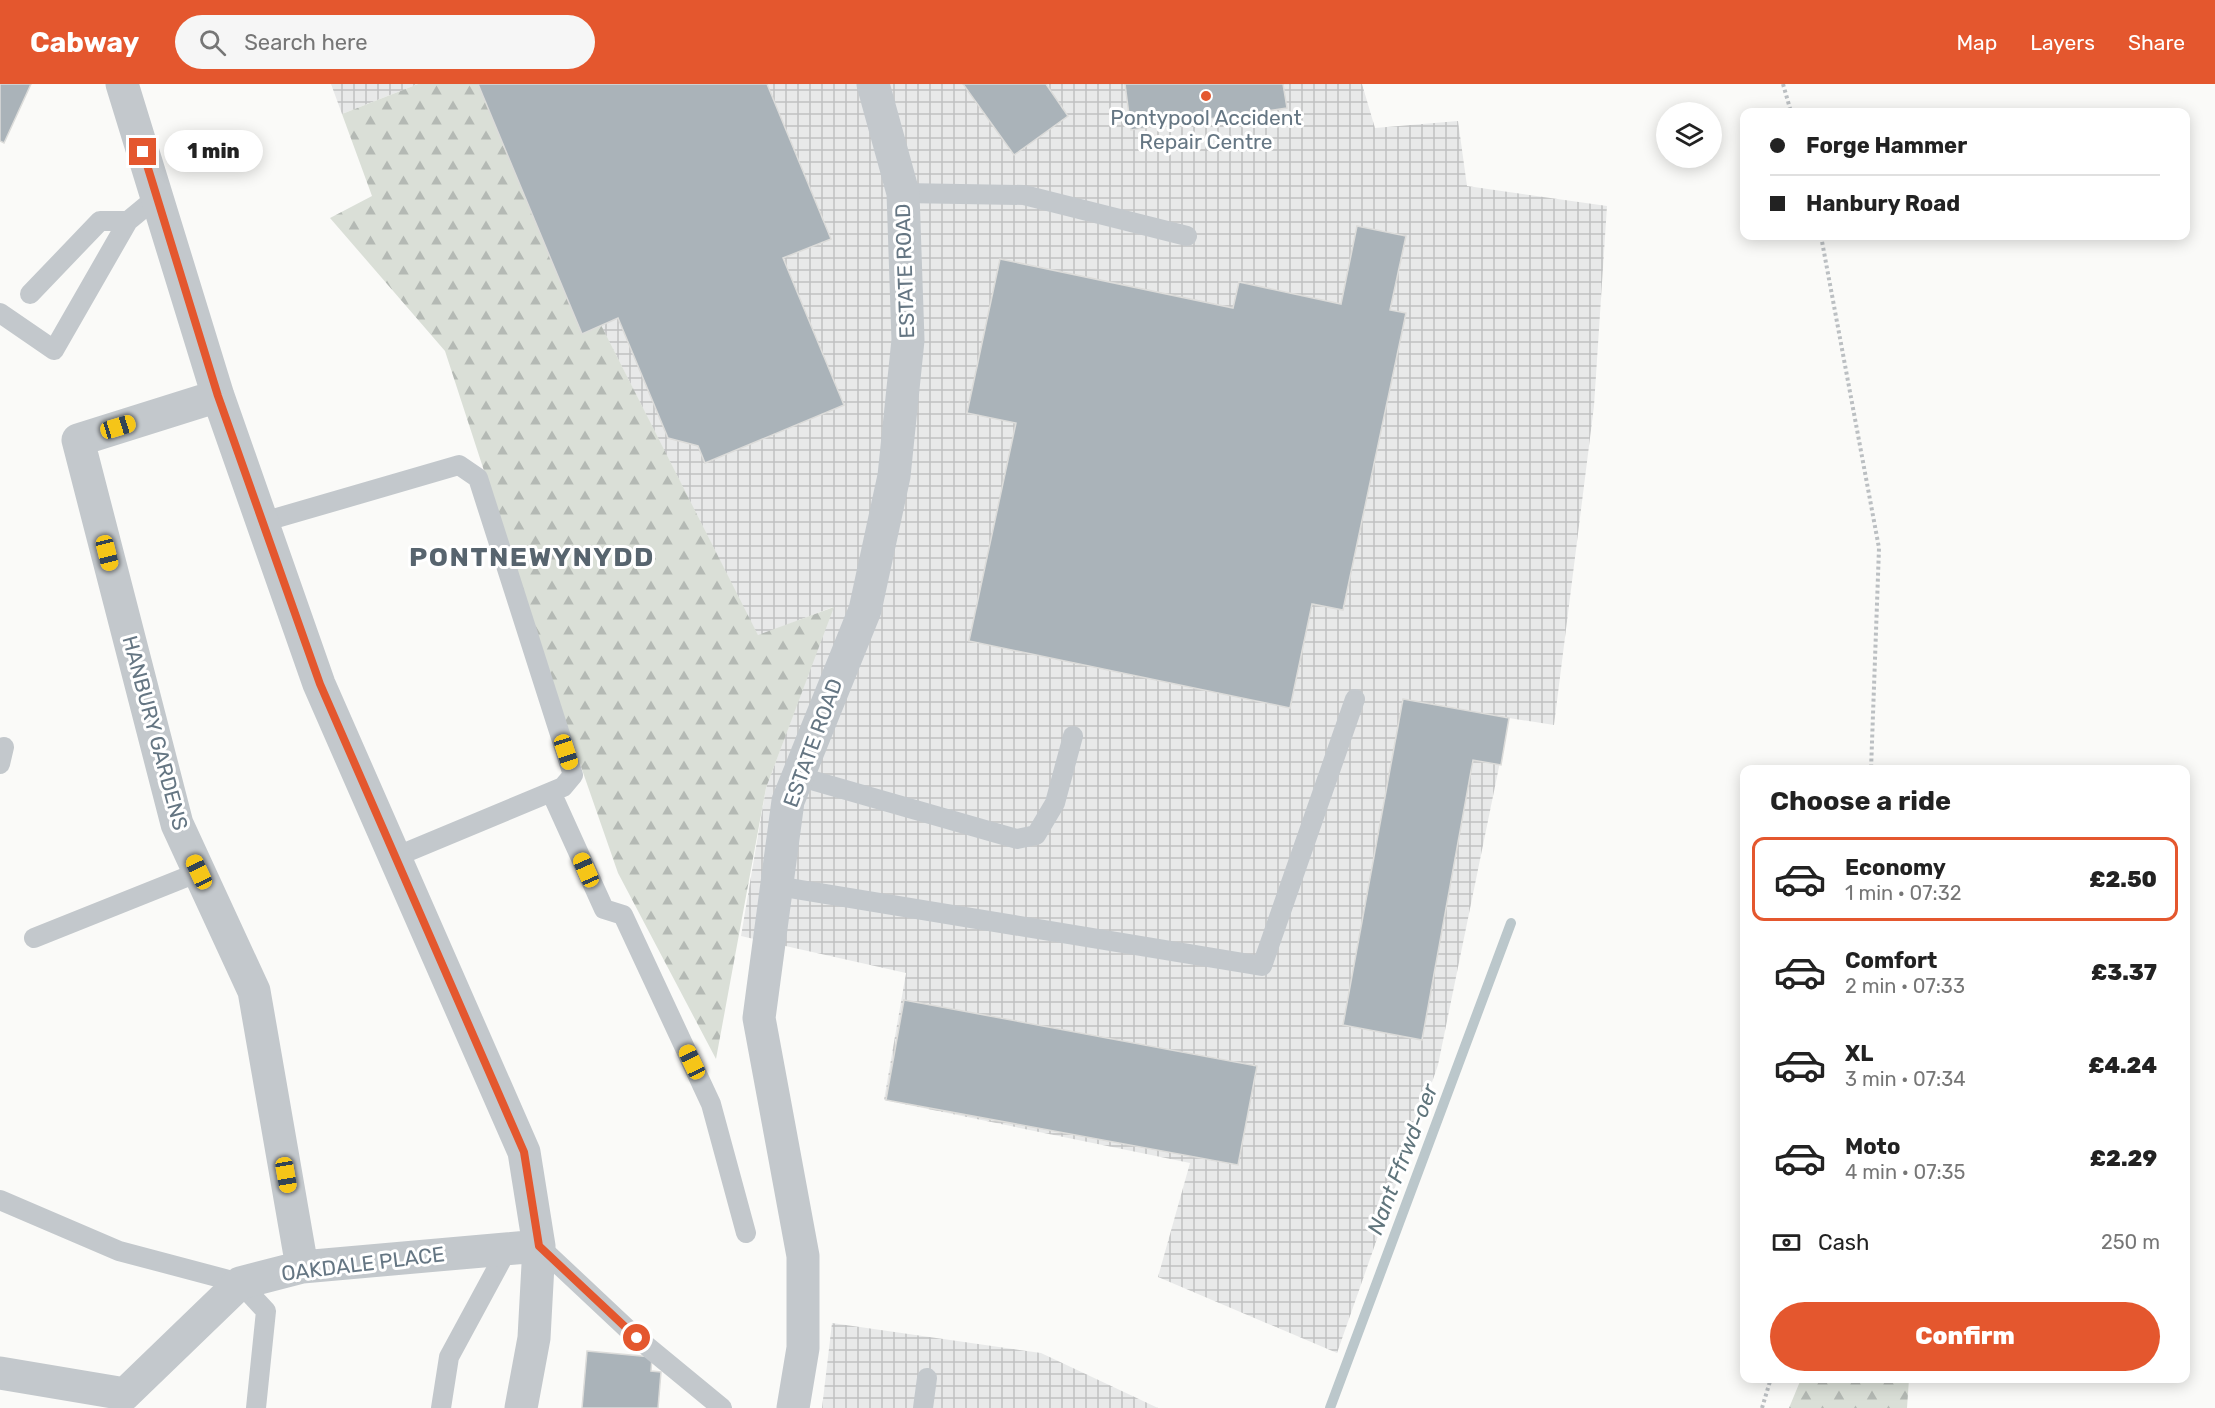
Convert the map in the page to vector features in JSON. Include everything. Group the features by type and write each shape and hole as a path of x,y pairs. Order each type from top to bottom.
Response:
{"street":[{"path":"122,84 218,396 320,684 524,1152 524,1247 534,1338 521,1408"},
{"name":"ESTATE ROAD","path":"793,1408 803,1348 803,1256 759,1018 788,801 865,610 894,476 908,340 903,193 873,84"},
{"name":"HANBURY GARDENS","path":"218,396 78,440 177,824 254,991 302,1267"},
{"name":"OAKDALE PLACE","path":"0,1373 123,1401 240,1283 302,1267 524,1247"}],"lane":[{"path":"903,193 1024,195 1187,236"},
{"path":"0,313 54,350 128,221 157,197"},
{"path":"30,294 100,221 128,221"},
{"path":"262,522 459,465 478,478 573,775 563,787 395,857"},
{"path":"777,886 1262,966 1355,699"},
{"path":"797,776 1017,839 1036,835 1055,804 1073,736"},
{"path":"551,792 604,909 623,915 711,1104 746,1233"},
{"path":"34,938 199,872"},
{"path":"0,1200 119,1251 240,1283 266,1311 256,1408"},
{"path":"441,1408 449,1357 524,1247 722,1408"},
{"path":"923,1408 927,1378"}],"path":[{"path":"1783,84 1790,108"},
{"path":"1822,240 1879,548 1870,765"},
{"path":"1761,1408 1769,1383"}],"shaded area":[{"path":"331,84 418,84 342,114"},
{"path":"479,84 1362,84 1375,128 1458,121 1467,186 1607,206 1594,406 1554,725 1509,718 1438,1065 1337,1353 1158,1277 1190,1163 884,1100 906,973 741,936 766,788 833,607 758,636"},
{"path":"832,1323 1041,1353 1158,1408 822,1408"}],"green space":[{"path":"418,84 479,84 758,635 834,607 766,788 716,1059 618,873 571,738 445,351 330,218 372,196 342,114"},
{"path":"1799,1383 1909,1383 1907,1408 1789,1408"}],"building":[{"path":"0,84 31,84 4,143 0,141"},
{"path":"478,84 767,84 831,239 783,258 844,405 705,463 698,446 668,438 618,318 582,334"},
{"path":"963,84 1046,84 1068,116 1014,155"},
{"name":"Pontypool Accident Repair Centre","path":"1125,84 1283,84 1287,108 1131,130"},
{"path":"1357,226 1406,236 1390,310 1406,313 1343,610 1312,604 1290,708 969,641 1016,423 967,413 1000,259 1233,308 1239,282 1341,304"},
{"path":"1403,699 1509,718 1501,765 1473,760 1422,1040 1343,1025"},
{"path":"904,1000 1257,1066 1238,1165 886,1100"},
{"path":"587,1351 652,1357 651,1371 661,1372 658,1408 582,1408"}],"waterway":[{"name":"Nant Ffrwd-oer","path":"1330,1408 1511,923"}],"place":[{"name":"Pontypool Accident Repair Centre","path":"1206,96"}],"district":[{"name":"PONTNEWYNYDD","path":"532,557"}],"route":[{"path":"143,152 218,396 320,684 524,1152 539,1246 637,1338"}]}
